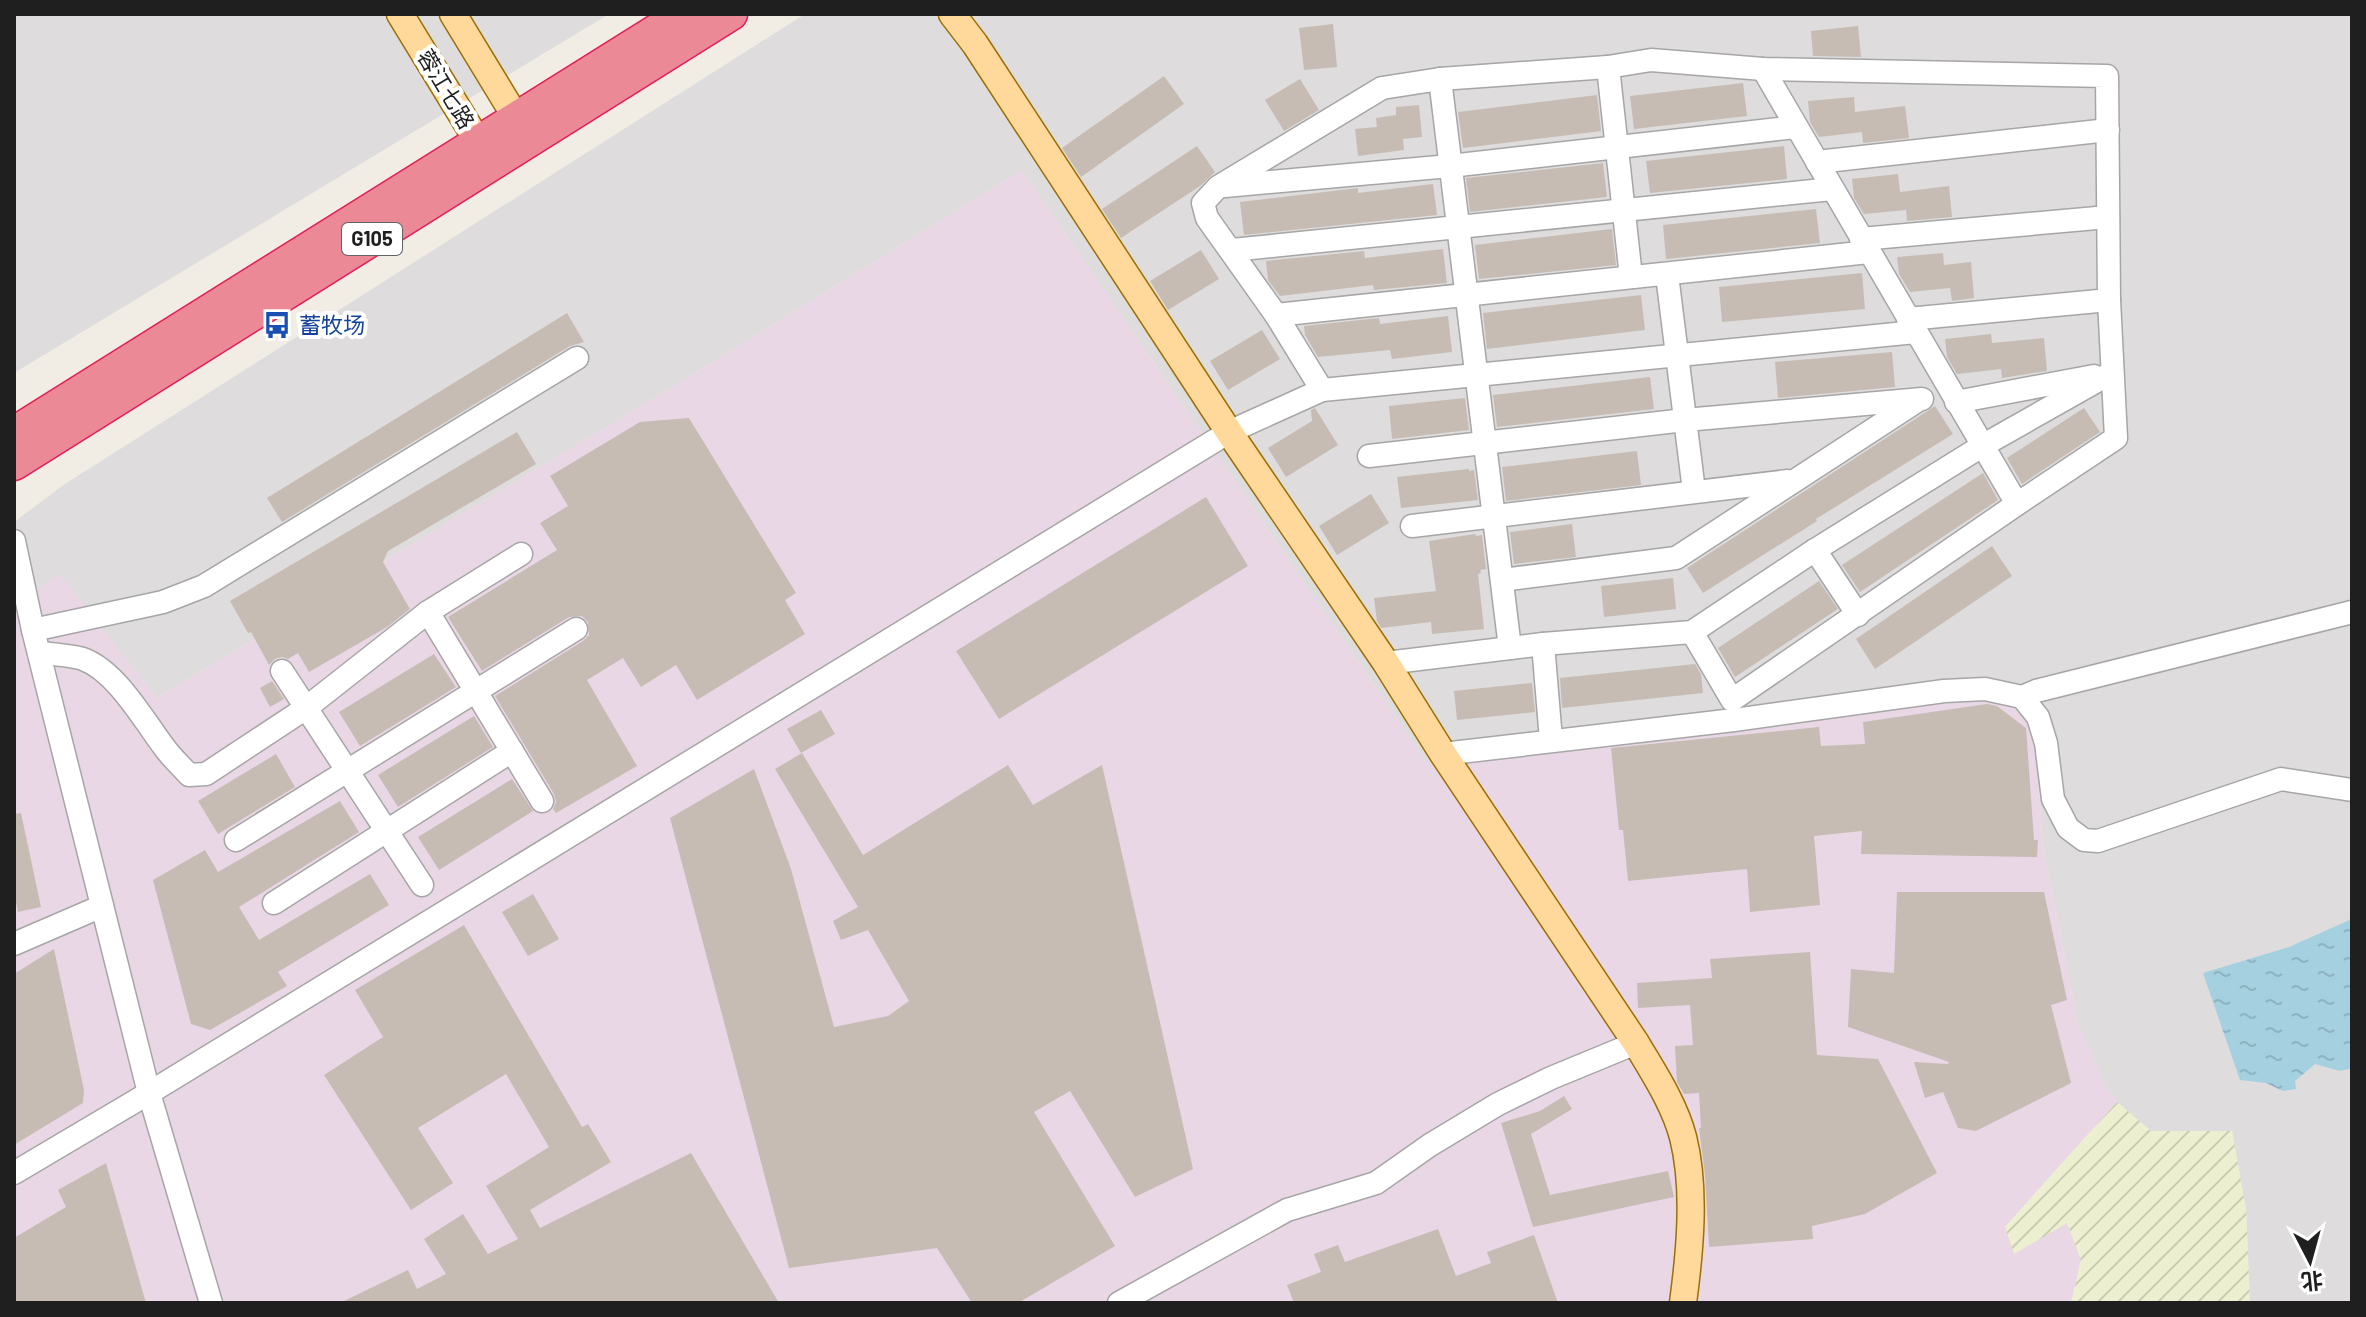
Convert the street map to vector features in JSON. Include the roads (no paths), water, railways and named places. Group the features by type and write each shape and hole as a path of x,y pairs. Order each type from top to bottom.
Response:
{"highway":[{"name":"G105","path":"523,129 683,14"},
{"name":"G105","path":"14,464 523,129 731,14"},
{"name":"G105","path":"14,433 485,153"}],"main road":[{"name":"蓉江七路","path":"400,14 485,153"},
{"name":"蓉江七路","path":"453,14 523,129"},
{"path":"952,14 975,44 1229,432 1386,663 1636,1043 1663,1090 1683,1136 1692,1205 1683,1303"}],"street":[{"path":"1322,390 1276,315 1207,218 1203,203 1218,187 1382,88 1440,79 1608,67 1651,60 1763,69 2107,76 2109,300 2116,438 1732,700 1692,632"},
{"path":"1608,67 1631,277"},
{"path":"1763,69 2017,504"},
{"path":"1440,79 1510,648"},
{"path":"1218,187 1450,166 1796,127"},
{"path":"1817,162 2108,130"},
{"path":"1232,250 1832,189"},
{"path":"1276,315 1667,275 1865,245 2108,217"},
{"path":"1667,275 1694,491"},
{"path":"14,1173 1229,432 1322,390 1677,355 2109,300"},
{"path":"33,630 163,602 204,586 577,358"},
{"path":"1369,456 1685,420 1922,399 2111,373"},
{"path":"1386,663 1543,644 1692,632 1815,550 1982,446 2111,373"},
{"path":"1502,580 1676,558 1922,399"},
{"path":"1412,526 1793,481"},
{"path":"14,541 33,630 149,1093 211,1303"},
{"path":"1815,550 1858,615"},
{"path":"39,653 85,660 109,677 189,775 206,774 306,708 428,612 521,554"},
{"path":"428,612 542,801"},
{"path":"1443,754 1734,720 1944,691 1985,689 2022,697 2352,612"},
{"path":"236,840 576,629"},
{"path":"1543,644 1551,740"},
{"path":"282,671 422,885"},
{"path":"2022,697 2038,717 2046,743 2053,799 2068,828 2084,840 2098,841 2281,779 2352,790"},
{"path":"274,903 512,751"},
{"path":"14,944 102,906"},
{"path":"1119,1303 1287,1210 1376,1183 1430,1145 1498,1104 1636,1043"}],"water":[{"path":"2352,919 2352,1068 2340,1071 2315,1064 2295,1081 2296,1089 2283,1091 2266,1083 2240,1080 2203,973 2289,947"}],"place":[{"name":"蓄牧场","path":"277,325"}]}
